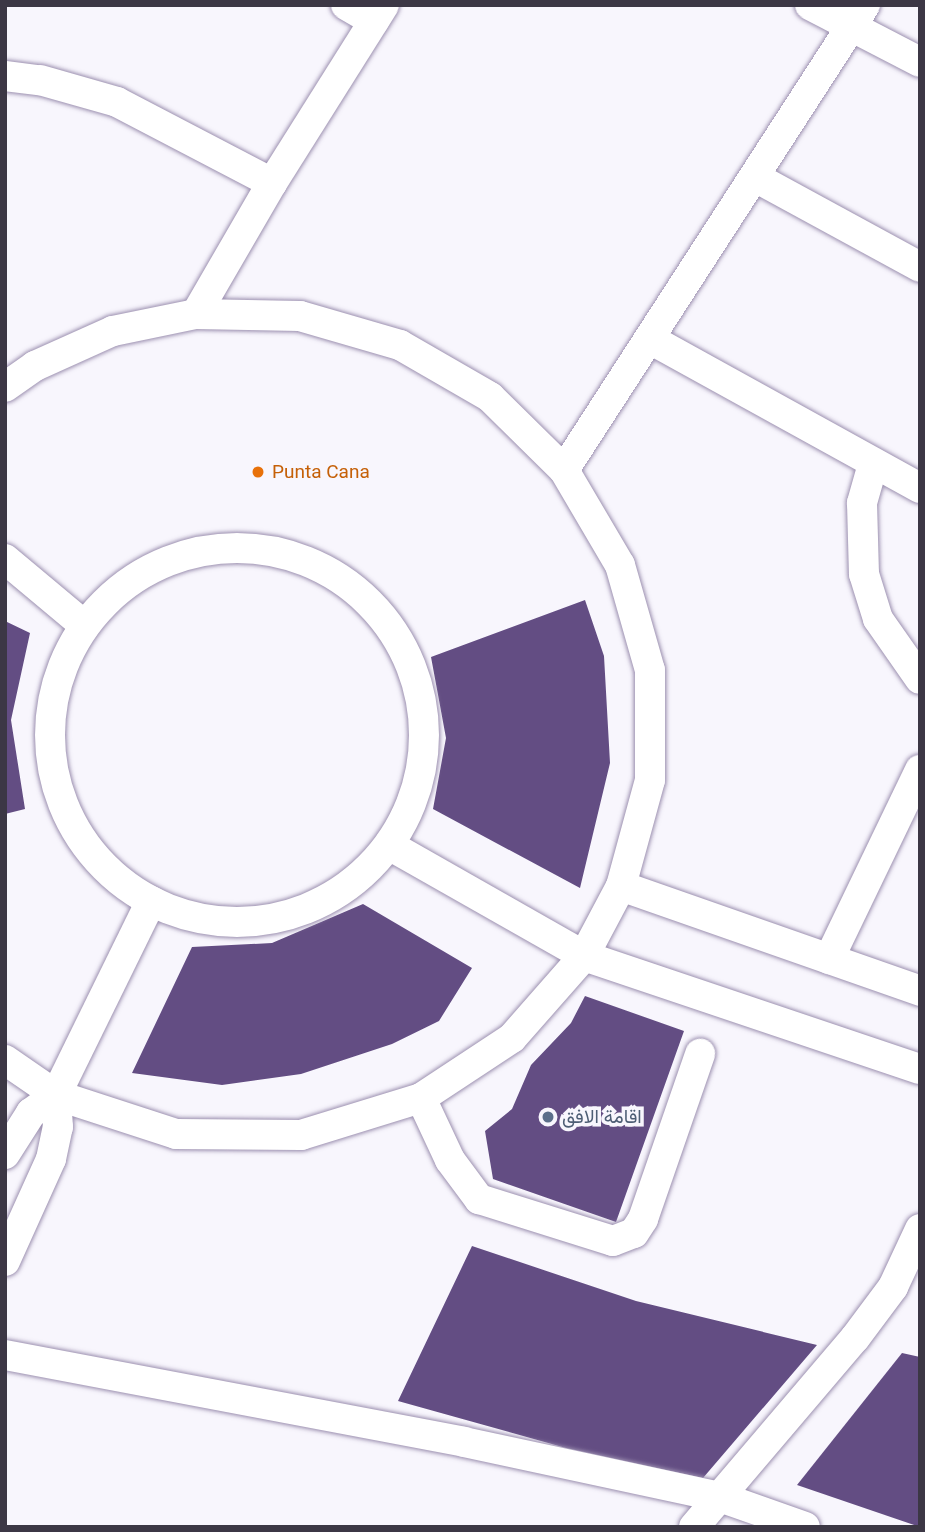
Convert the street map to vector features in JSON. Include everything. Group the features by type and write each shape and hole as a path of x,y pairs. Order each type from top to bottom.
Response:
{"street":[{"path":"196,314 272,183 379,13 346,5"},
{"path":"810,5 859,15 920,62"},
{"path":"564,470 859,15"},
{"path":"5,76 40,80 117,102 272,183"},
{"path":"755,177 920,267"},
{"path":"5,387 35,366 113,331 196,314 300,316 400,345 490,397 564,470 620,565 650,670 650,780 621,886 584,956 512,1038 421,1098 301,1135 176,1134 56,1095 5,1060"},
{"path":"650,339 920,488"},
{"path":"873,464 862,503 863,574 878,619 920,679"},
{"path":"233,549 273,552 311,564 346,584 366,601 399,643 421,706 421,772 408,810 389,845 352,883 306,909 281,917 241,922 201,919 151,901 128,887 90,850 75,828 55,778 51,725 54,699 71,649 85,626 112,597 144,573 194,553 233,549"},
{"path":"5,559 85,626"},
{"path":"829,959 920,770"},
{"path":"389,845 584,956 920,1069"},
{"path":"621,886 920,991"},
{"path":"5,1154 31,1113 56,1095 151,901"},
{"path":"421,1098 450,1160 480,1199 614,1241 634,1233 643,1219 700,1054"},
{"path":"5,1261 51,1158 58,1127 56,1095"},
{"path":"694,1527 870,1318 893,1287 920,1229"},
{"path":"5,1355 464,1442 720,1497 805,1527"}],"building":[{"path":"585,600 604,656 610,763 580,888 433,809 446,738 431,657"},
{"path":"5,621 30,633 11,720 25,809 5,814"},
{"path":"363,904 472,968 439,1021 392,1044 301,1074 222,1085 132,1073 192,947 272,943"},
{"path":"585,996 684,1031 616,1222 493,1179 485,1131 512,1109 531,1065 571,1023"},
{"path":"472,1246 636,1301 817,1345 703,1478 566,1448 398,1401"},
{"path":"902,1353 920,1357 920,1527 797,1485"}],"place":[{"name":"Punta Cana","path":"258,472"},
{"name":"اقامة الافق","path":"548,1117"}]}
